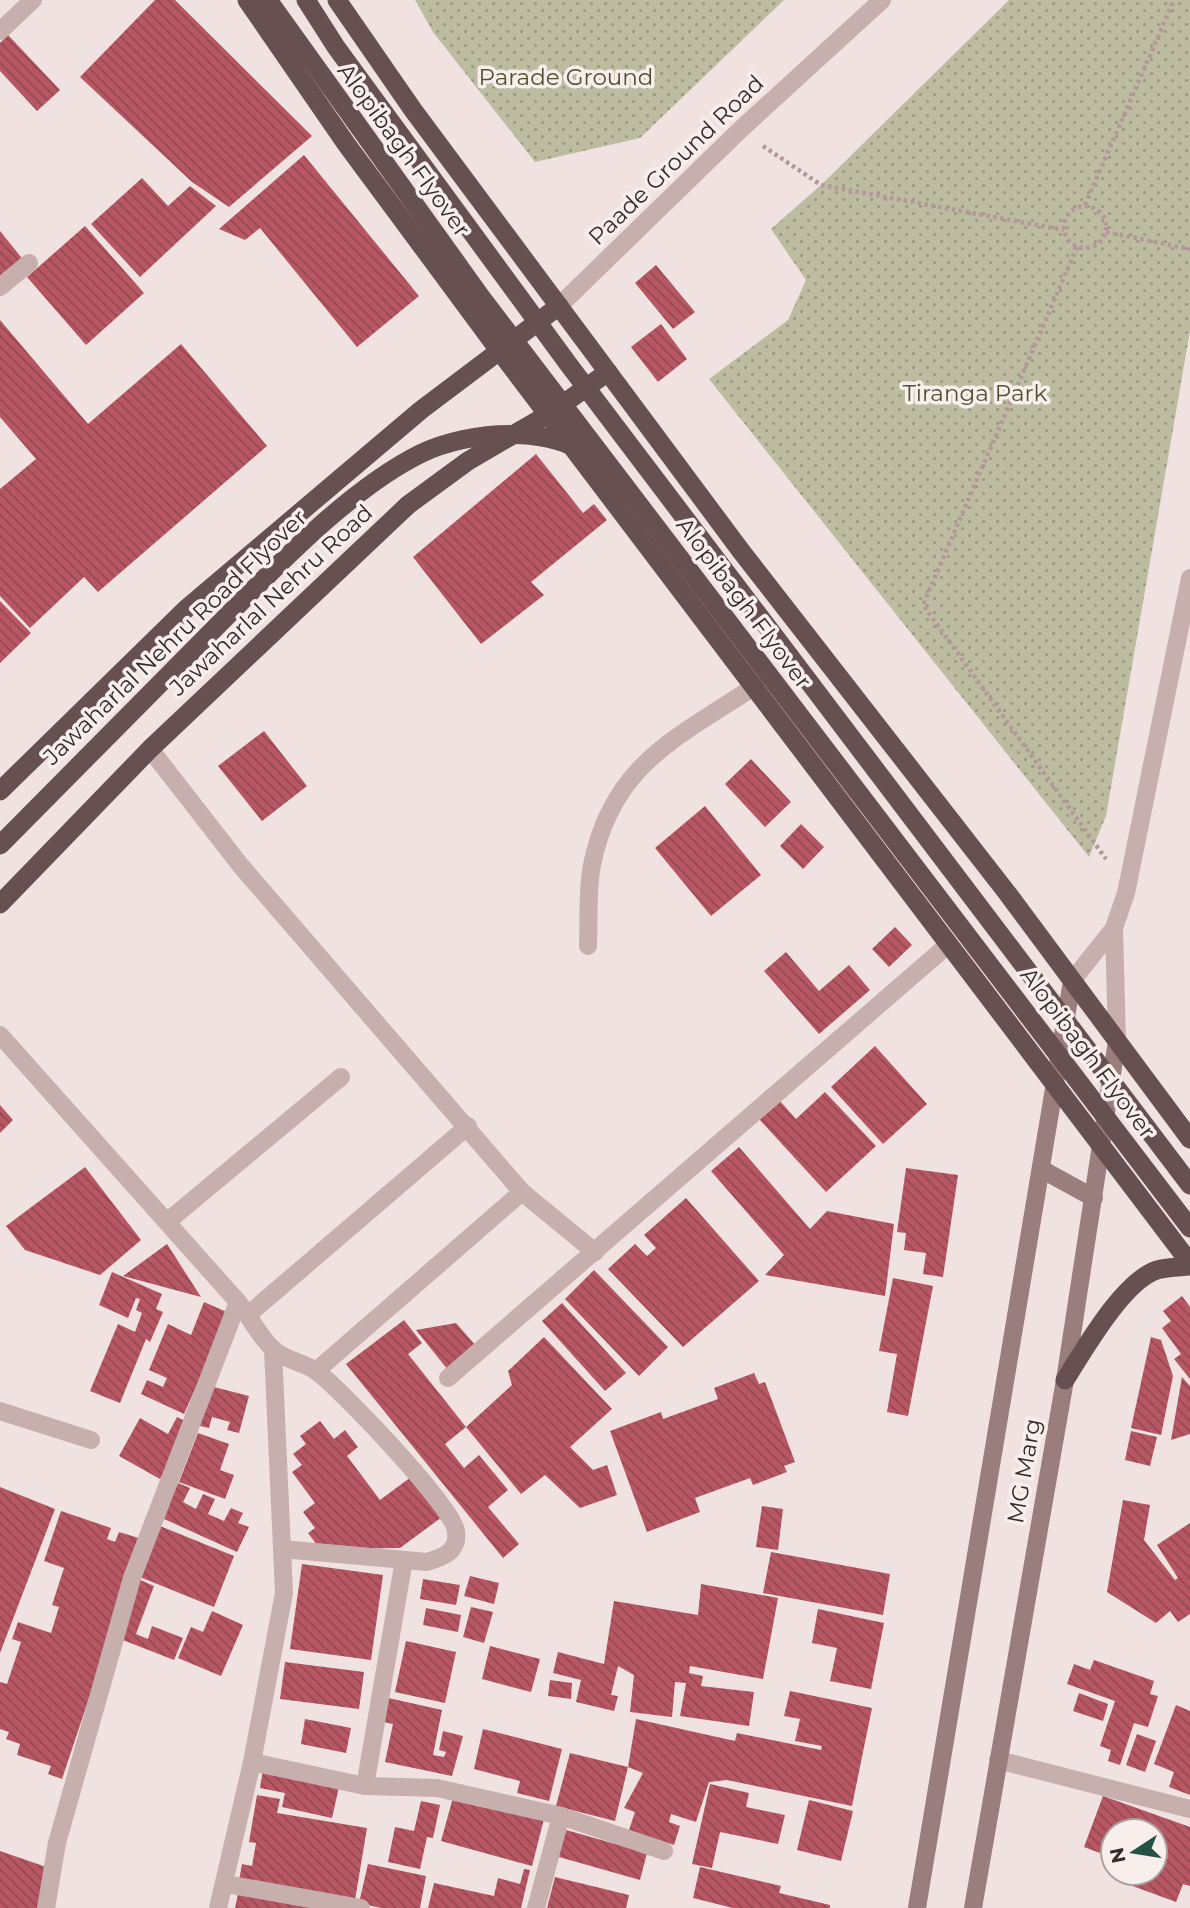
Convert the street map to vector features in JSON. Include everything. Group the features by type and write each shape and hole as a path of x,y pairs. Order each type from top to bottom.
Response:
{"highway":[{"path":"247,0 346,145 498,349 1190,1264 1156,1270 1141,1279 1109,1312 1065,1380"},
{"name":"Alopibagh Flyover","path":"268,0 374,151 646,515 1190,1228"},
{"name":"Alopibagh Flyover","path":"306,0 336,47 561,354 1190,1185"},
{"path":"337,0 413,110 741,551 1008,894 1190,1139"},
{"name":"Paade Ground Road","path":"498,349 559,306"},
{"name":"Jawaharlal Nehru Road","path":"0,791 186,610 411,418 498,349"},
{"name":"Jawaharlal Nehru Road","path":"0,904 150,749 408,505 468,461 549,414 608,372"},
{"name":"Jawaharlal Nehru Road Flyover","path":"0,845 288,555 386,474 421,453 472,438 502,434 548,438 592,456 646,515"}],"main road":[{"name":"MG Marg","path":"917,1908 1072,981"},
{"name":"MG Marg","path":"973,1908 1065,1380 1117,1041"},
{"path":"1041,1169 1094,1198"}],"street":[{"path":"0,31 33,0"},
{"name":"Paade Ground Road","path":"559,306 740,130 882,0"},
{"path":"0,287 29,263"},
{"path":"1072,981 1114,928 1126,893 1190,578"},
{"path":"588,946 591,867 603,823 624,784 649,756 755,686"},
{"path":"150,749 241,866 468,1126 522,1192 595,1252"},
{"path":"1114,928 1117,1041"},
{"path":"448,1378 949,944"},
{"path":"0,1035 244,1308 273,1350 316,1371 385,1440 450,1516 456,1532 454,1546 447,1556 427,1562 282,1549"},
{"path":"168,1221 341,1077"},
{"path":"46,1908 57,1843 132,1578 244,1308 468,1126"},
{"path":"316,1371 522,1192"},
{"path":"218,1908 226,1884 253,1762 284,1593 273,1350"},
{"path":"0,1411 91,1440"},
{"path":"365,1786 404,1560"},
{"path":"998,1760 1190,1809"},
{"path":"253,1762 365,1786 438,1788 561,1816 664,1851"},
{"path":"536,1908 561,1816"},
{"path":"226,1884 361,1908"}],"path":[{"path":"1085,205 1174,0"},
{"path":"740,130 821,185 1064,230 1077,247"},
{"path":"1064,230 1067,216 1078,206 1085,205 1103,214 1106,232 1097,245 1077,247"},
{"path":"1106,232 1190,249"},
{"path":"1077,247 923,606 1095,841 1126,893"}],"green space":[{"name":"Parade Ground","path":"415,0 784,0 640,138 535,162 433,32"},
{"name":"Tiranga Park","path":"1009,0 1190,0 1190,331 1106,816 1089,857 709,379 788,320 806,280 771,229 821,185"}],"building":[{"path":"155,0 175,0 312,136 229,207 192,182 80,77"},
{"path":"8,35 60,90 37,111 0,71 0,43"},
{"path":"304,155 419,296 357,347 260,228 245,240 219,229"},
{"path":"142,178 168,206 190,186 216,206 140,277 91,224"},
{"path":"85,226 144,293 86,345 27,277"},
{"path":"0,231 25,262 0,282"},
{"path":"656,265 695,312 673,329 635,283"},
{"path":"0,320 88,424 181,344 267,446 98,592 84,577 30,628 0,596 0,489 36,459 0,417"},
{"path":"661,324 687,359 658,382 631,347"},
{"path":"536,454 583,513 594,504 607,520 531,582 544,595 481,644 413,557"},
{"path":"0,601 31,633 0,663"},
{"path":"264,731 307,786 262,821 218,766"},
{"path":"751,759 791,802 765,827 725,784"},
{"path":"705,806 761,875 711,916 655,848"},
{"path":"801,824 824,847 803,869 780,846"},
{"path":"895,927 912,945 889,967 872,949"},
{"path":"786,952 819,991 849,965 870,990 819,1034 764,971"},
{"path":"875,1046 927,1104 883,1144 831,1087"},
{"path":"825,1092 876,1146 826,1192 759,1119 779,1100 796,1119"},
{"path":"0,1105 13,1120 0,1133"},
{"path":"739,1147 810,1229 827,1211 894,1224 885,1296 765,1275 784,1255 711,1171"},
{"path":"85,1167 141,1240 100,1275 25,1250 6,1226"},
{"path":"906,1168 958,1175 943,1277 923,1274 926,1253 904,1250 906,1233 897,1232"},
{"path":"686,1198 759,1281 683,1347 608,1269 635,1244 647,1256 656,1248 644,1235"},
{"path":"167,1244 201,1297 123,1276"},
{"path":"594,1270 668,1347 639,1376 565,1299"},
{"path":"112,1272 162,1294 156,1309 163,1312 150,1342 146,1339 120,1403 90,1391 118,1324 135,1332 142,1313 136,1310 140,1299 136,1298 128,1318 99,1305"},
{"path":"893,1278 933,1286 908,1416 887,1412 897,1354 879,1351"},
{"path":"1182,1296 1190,1307 1190,1379 1174,1359 1181,1354 1162,1328 1171,1321 1163,1311"},
{"path":"204,1302 229,1313 184,1414 141,1394 147,1380 163,1387 167,1378 149,1370 168,1324 191,1335"},
{"path":"562,1303 626,1373 605,1391 542,1321"},
{"path":"404,1320 422,1343 408,1354 466,1427 445,1444 464,1468 479,1455 508,1490 488,1507 519,1544 503,1558 346,1364"},
{"path":"456,1323 477,1347 448,1370 416,1330"},
{"path":"544,1337 612,1409 570,1447 593,1470 607,1465 617,1495 580,1508 545,1475 521,1494 466,1427 512,1385 508,1371"},
{"path":"1151,1337 1161,1340 1173,1376 1161,1435 1131,1428"},
{"path":"754,1373 759,1384 765,1382 795,1462 784,1466 787,1472 753,1485 750,1478 695,1498 700,1512 647,1532 610,1431 661,1412 663,1419 718,1399 714,1388"},
{"path":"1182,1377 1190,1386 1190,1434 1171,1440"},
{"path":"210,1386 249,1396 239,1433 227,1430 230,1422 212,1417 209,1428 200,1426"},
{"path":"177,1417 191,1424 160,1479 119,1456 140,1418 168,1434"},
{"path":"320,1421 334,1439 345,1430 358,1447 347,1456 380,1500 411,1477 442,1517 400,1548 320,1549 308,1533 315,1528 303,1512 315,1503 292,1472 302,1465 293,1454 306,1444 300,1436"},
{"path":"1131,1431 1157,1437 1150,1466 1125,1460"},
{"path":"198,1433 229,1444 220,1470 234,1475 225,1499 179,1482"},
{"path":"178,1483 190,1488 183,1502 196,1509 203,1494 215,1499 208,1514 224,1521 231,1508 243,1513 238,1523 249,1527 237,1552 162,1518"},
{"path":"0,1487 55,1509 0,1653"},
{"path":"1123,1500 1150,1505 1144,1540 1175,1580 1178,1578 1157,1545 1190,1523 1190,1614 1178,1622 1170,1611 1156,1623 1107,1592"},
{"path":"762,1506 783,1509 778,1550 756,1547"},
{"path":"61,1511 111,1528 107,1539 115,1542 119,1532 142,1539 62,1779 48,1774 51,1766 17,1755 20,1744 6,1739 9,1732 0,1729 0,1682 7,1684 21,1642 12,1639 18,1622 51,1633 59,1607 52,1605 64,1568 44,1561"},
{"path":"160,1526 234,1556 214,1607 140,1577"},
{"path":"771,1552 890,1574 883,1615 763,1593"},
{"path":"302,1564 383,1575 371,1660 290,1649"},
{"path":"470,1576 499,1583 494,1604 464,1596"},
{"path":"138,1579 154,1586 136,1634 148,1639 152,1626 183,1638 174,1660 115,1637"},
{"path":"423,1579 460,1585 456,1605 420,1599"},
{"path":"701,1584 778,1598 763,1679 690,1666 689,1673 703,1676 701,1686 754,1692 749,1726 680,1716 686,1683 675,1682 672,1717 630,1712 634,1675 618,1666 611,1695 618,1696 614,1711 576,1702 581,1680 553,1673 558,1652 604,1664 614,1601 698,1615"},
{"path":"471,1607 493,1612 484,1643 463,1637"},
{"path":"426,1608 461,1615 458,1632 423,1625"},
{"path":"818,1609 884,1623 871,1689 830,1681 837,1648 812,1643"},
{"path":"212,1611 243,1625 221,1676 178,1658 191,1627 203,1632"},
{"path":"406,1641 456,1652 445,1703 395,1692"},
{"path":"490,1646 540,1659 531,1692 482,1679"},
{"path":"1094,1660 1154,1681 1150,1694 1158,1696 1148,1727 1134,1723 1120,1765 1108,1761 1111,1750 1100,1746 1115,1701 1067,1684 1074,1664 1090,1670"},
{"path":"285,1662 364,1672 359,1709 280,1699"},
{"path":"550,1680 572,1683 571,1699 548,1696"},
{"path":"790,1691 872,1708 852,1806 727,1780 709,1782 696,1822 671,1814 669,1822 680,1826 674,1845 629,1830 635,1812 624,1808 643,1773 628,1767 636,1719 735,1741 737,1733 821,1750 822,1746 795,1741 800,1719 784,1716"},
{"path":"1079,1693 1108,1704 1103,1721 1073,1711"},
{"path":"384,1697 442,1710 433,1755 444,1757 446,1752 439,1750 443,1731 463,1736 452,1776 385,1762 393,1724 379,1721"},
{"path":"1176,1705 1190,1711 1190,1795 1169,1787 1174,1772 1154,1764"},
{"path":"305,1719 351,1728 346,1753 301,1744"},
{"path":"483,1729 562,1749 549,1801 517,1793 520,1781 474,1769"},
{"path":"1137,1734 1156,1741 1145,1772 1126,1765"},
{"path":"570,1753 628,1767 615,1821 556,1806"},
{"path":"263,1770 339,1787 332,1818 282,1807 285,1793 260,1788"},
{"path":"710,1784 749,1793 746,1807 785,1815 778,1844 720,1832 712,1868 692,1864"},
{"path":"454,1794 544,1819 532,1866 441,1841"},
{"path":"257,1795 280,1799 277,1813 367,1828 355,1900 239,1881 242,1864 252,1866 256,1843 249,1842"},
{"path":"1103,1796 1162,1817 1099,1817 1099,1853 1084,1847"},
{"path":"809,1800 853,1811 841,1861 797,1850"},
{"path":"421,1801 440,1805 433,1838 427,1837 420,1869 388,1862 395,1827 414,1831"},
{"path":"1169,1820 1190,1827 1190,1886 1183,1884 1176,1902 1135,1887 1169,1887"},
{"path":"559,1828 647,1853 640,1880 552,1855"},
{"path":"0,1851 52,1869 39,1908 0,1908"},
{"path":"368,1864 426,1876 420,1908 381,1908 359,1903"},
{"path":"700,1867 781,1886 779,1893 830,1905 830,1908 733,1908 693,1898"},
{"path":"524,1869 530,1870 521,1908 428,1908 434,1883 494,1896 498,1878 520,1884"},
{"path":"555,1877 629,1895 626,1908 547,1908"},
{"path":"239,1889 330,1908 235,1908"}]}
